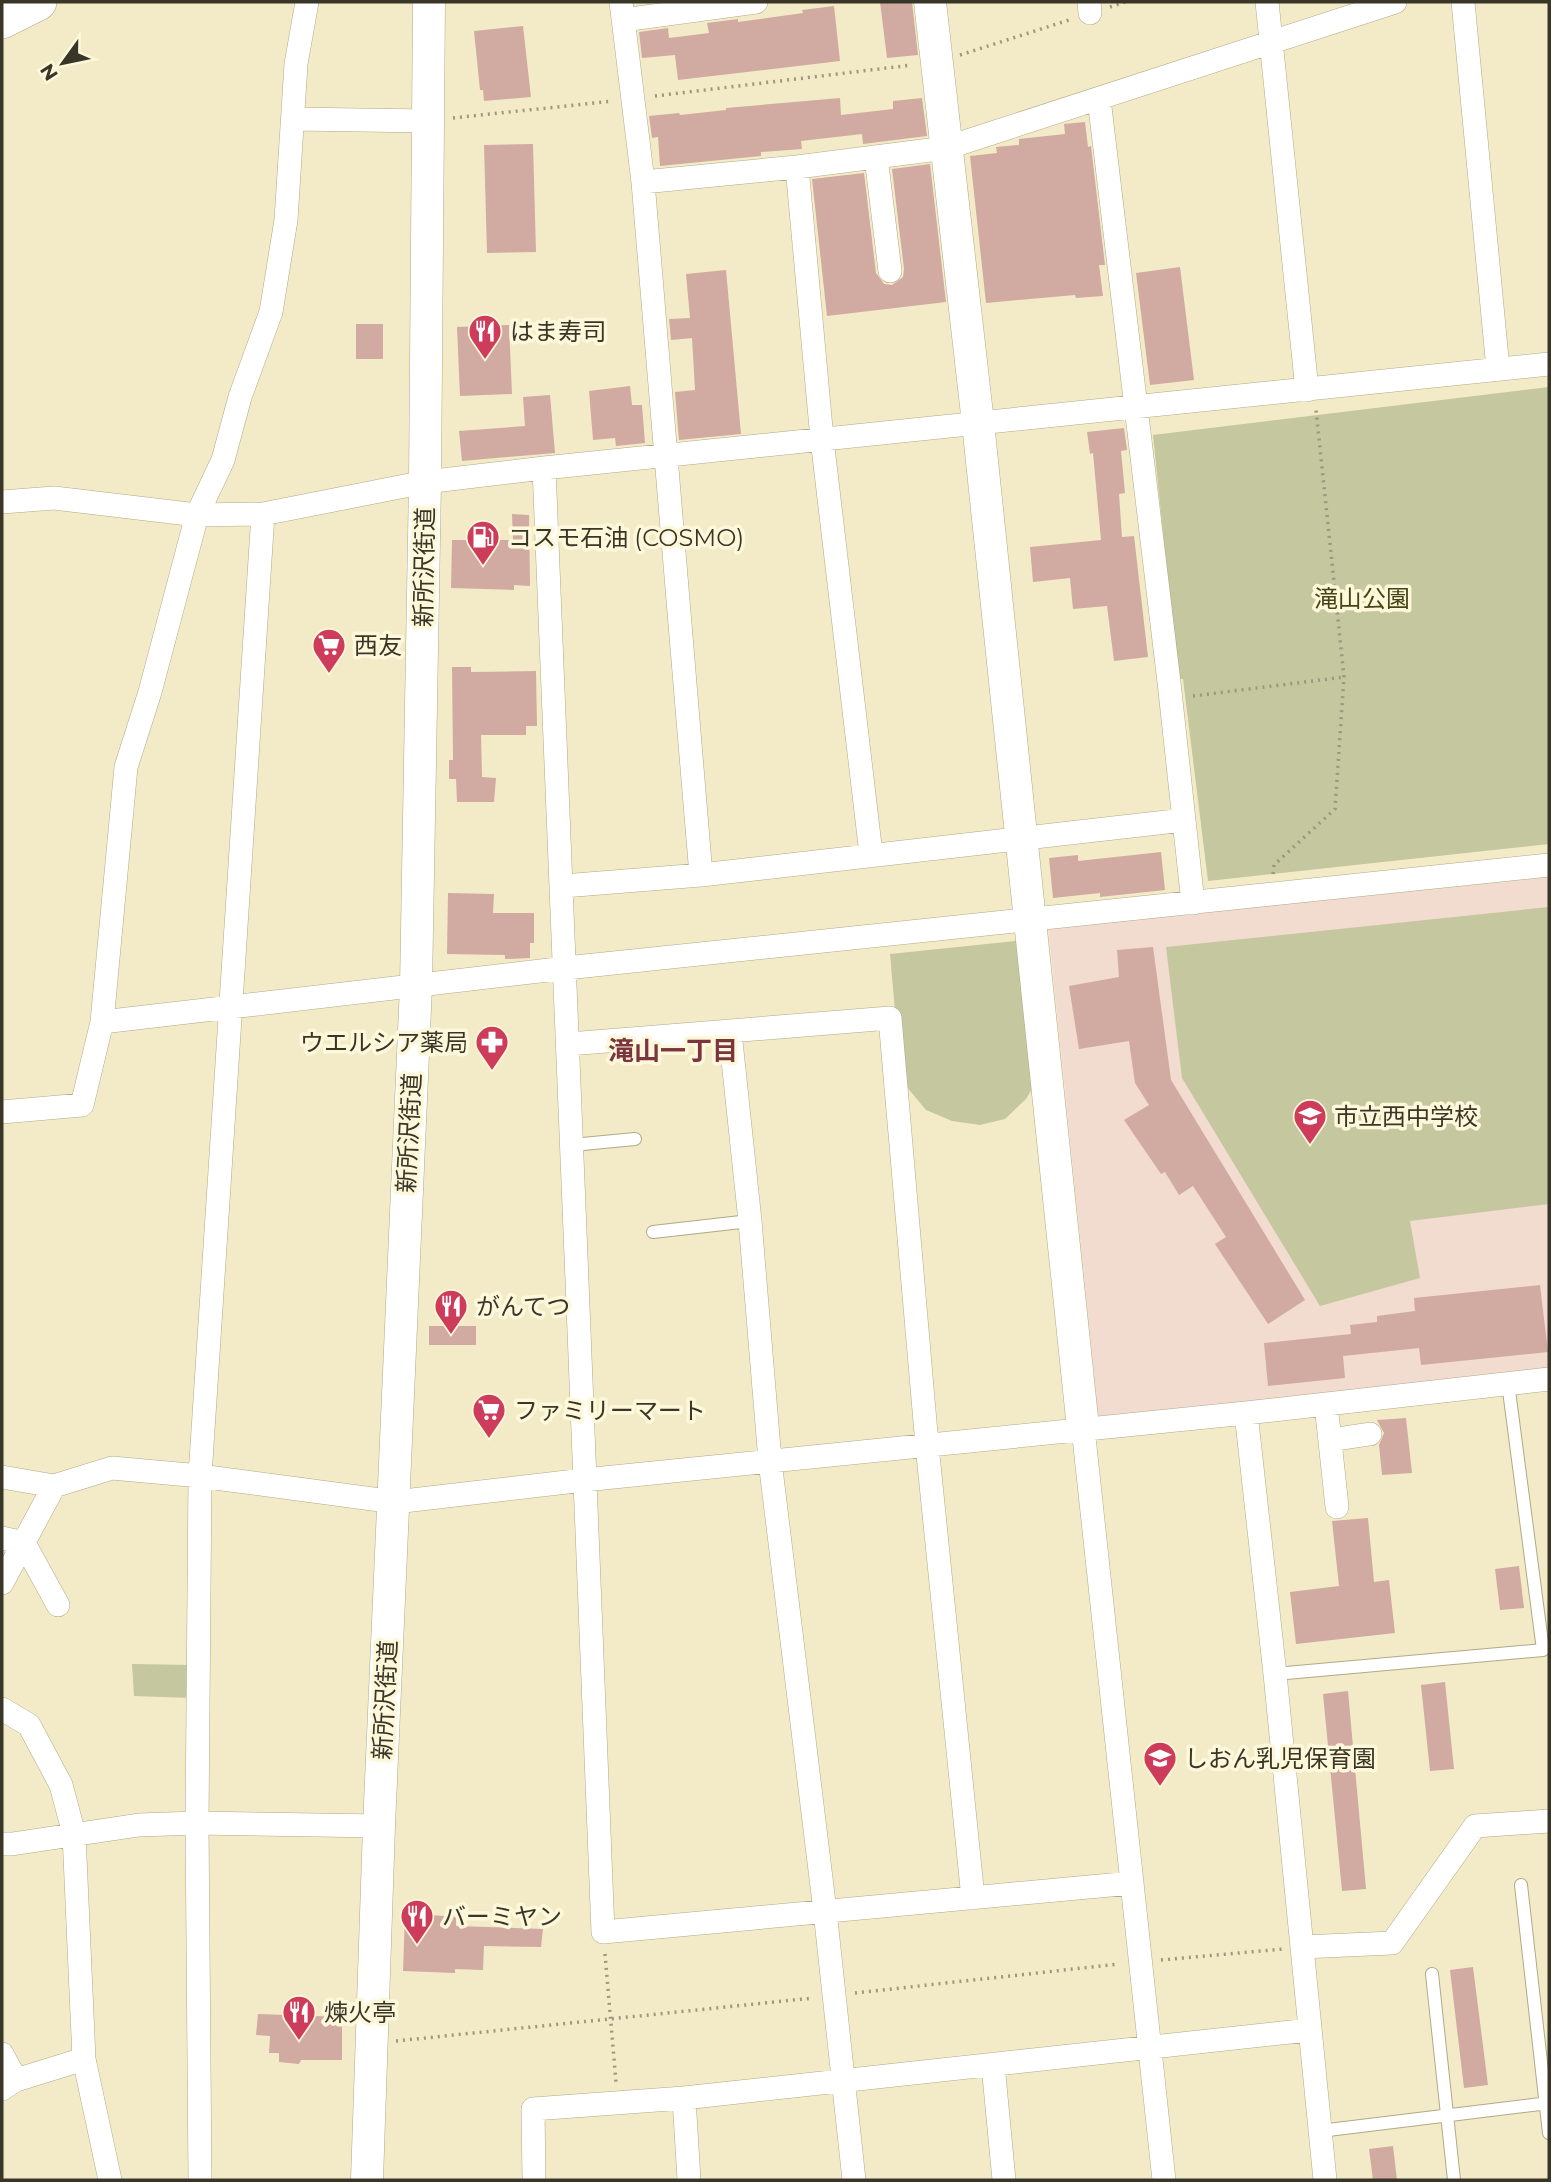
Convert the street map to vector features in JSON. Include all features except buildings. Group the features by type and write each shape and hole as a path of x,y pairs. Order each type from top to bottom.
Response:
{"main road":[{"path":"2,20 38,2"}],"street":[{"path":"2,1112 82,1105 102,1022 125,767 150,692 198,515 223,460 240,397 271,312 286,220 296,64 307,2"},
{"name":"新所沢街道","path":"367,2180 379,1826 416,986 425,482 429,2"},
{"path":"701,874 643,182 622,11 756,2"},
{"path":"930,2 978,424 1028,919 1164,2180"},
{"path":"1267,2 1310,390"},
{"path":"643,182 797,167 946,148 1395,2"},
{"path":"1463,2 1498,369"},
{"path":"1099,99 1171,699 1192,903"},
{"path":"293,119 428,121"},
{"path":"876,157 890,271"},
{"path":"797,167 822,439 871,854"},
{"path":"2,502 54,498 198,515 263,514 425,482 544,468 1549,364"},
{"path":"544,468 563,886 603,1932 1132,1883"},
{"path":"200,2180 197,1823 200,1476 263,514"},
{"path":"563,886 701,874 1184,820"},
{"path":"102,1022 566,968 1549,865"},
{"path":"569,1044 890,1018 927,1445 973,1898"},
{"path":"730,1032 771,1461 854,2180"},
{"path":"2,1477 54,1486 112,1468 200,1476 395,1502 1549,1379"},
{"path":"1326,1404 1337,1507"},
{"path":"1246,1413 1275,1674 1325,2180"},
{"path":"1330,1440 1370,1434"},
{"path":"2,1583 13,1541 54,1486"},
{"path":"13,1541 58,1605"},
{"path":"2,1709 29,1725 61,1785 74,1834 84,2059 110,2180"},
{"path":"1302,1947 1392,1943 1475,1826 1549,1821"},
{"path":"2,1844 139,1825 197,1823 379,1826"},
{"path":"534,2180 533,2109 618,2105 1309,2030"},
{"path":"2,2054 9,2085 84,2059"},
{"path":"993,2065 1004,2180"},
{"path":"684,2098 689,2180"}],"lane":[{"path":"572,1145 635,1139"},
{"path":"653,1233 750,1221"},
{"path":"1275,1674 1544,1650 1508,1383"},
{"path":"1521,1885 1548,2104 1549,2133"},
{"path":"1432,1974 1454,2180"},
{"path":"1320,2131 1548,2104"}],"path":[{"path":"428,121 937,62 1090,8 1125,2"},
{"path":"1270,895 1274,865 1335,809 1344,677 1310,390"},
{"path":"1171,699 1344,677"},
{"path":"603,1932 618,2105"},
{"path":"372,2043 1302,1947"}],"shaded area":[{"name":"市立西中学校","path":"1549,872 1549,1369 1099,1422 1048,924"}],"green space":[{"name":"滝山公園","path":"1549,387 1549,844 1208,881 1183,679 1178,679 1153,435"},
{"path":"1549,907 1549,1204 1410,1221 1420,1278 1320,1306 1182,1078 1166,947"},
{"path":"1024,940 1040,1076 1026,1099 1005,1119 980,1125 952,1121 926,1110 901,1080 890,954"},
{"path":"132,1664 192,1665 191,1698 134,1696"}],"place":[{"name":"はま寿司","path":"485,361"},
{"name":"コスモ石油 (COSMO)","path":"483,567"},
{"name":"西友","path":"329,675"},
{"name":"ウエルシア薬局","path":"492,1072"},
{"name":"市立西中学校","path":"1310,1146"},
{"name":"がんてつ","path":"451,1336"},
{"name":"ファミリーマート","path":"489,1440"},
{"name":"しおん乳児保育園","path":"1160,1788"},
{"name":"バーミヤン","path":"417,1946"},
{"name":"煉火亭","path":"299,2042"}],"district":[{"name":"滝山一丁目","path":"673,1051"}]}
